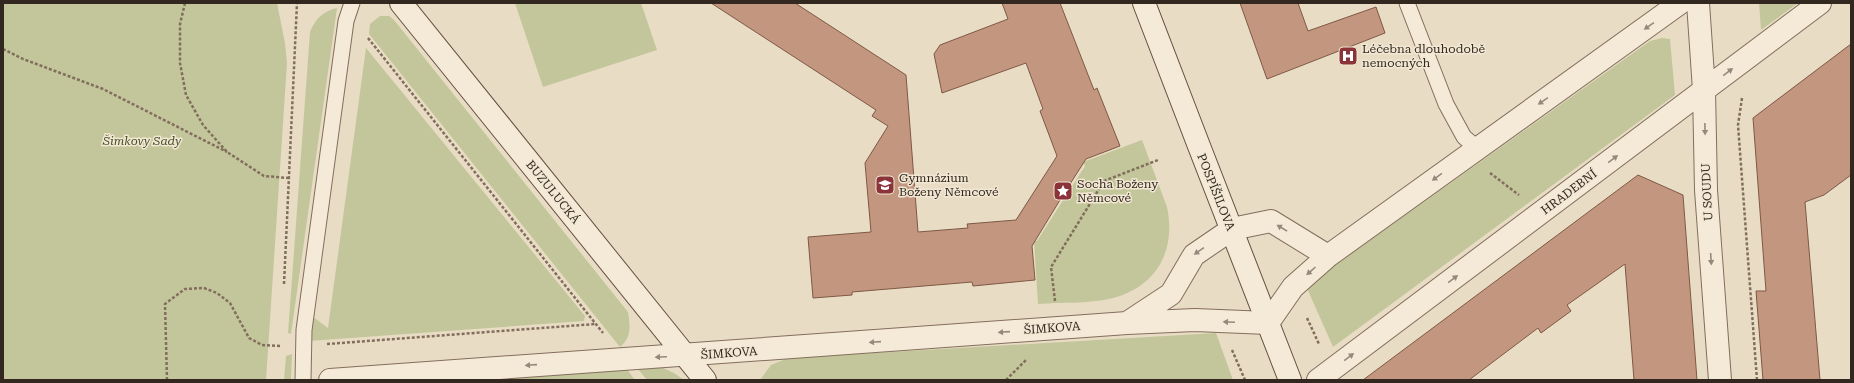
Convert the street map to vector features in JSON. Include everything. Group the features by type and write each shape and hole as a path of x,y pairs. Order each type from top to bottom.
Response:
{"street":[{"name":"BUZULUCKÁ","path":"401,3 705,380"},
{"name":"POSPÍŠILOVA","path":"1144,3 1215,191 1232,229 1290,380"},
{"path":"1268,323 1293,287 1328,256 1680,3"},
{"name":"U SOUDU","path":"1698,3 1704,90 1706,190 1720,380"},
{"name":"HRADEBNÍ","path":"1318,380 1820,3"},
{"path":"1232,229 1271,221 1328,256"},
{"name":"ŠIMKOVA","path":"1127,323 1171,294 1194,255 1232,229"},
{"name":"ŠIMKOVA","path":"330,380 685,356 1127,323 1195,320 1268,323"}],"lane":[{"path":"1407,3 1446,104 1472,152"},
{"path":"303,380 304,330 346,22 351,8"}],"path":[{"path":"185,3 180,24 180,63 186,95 203,125 227,152"},
{"path":"284,291 297,3"},
{"path":"304,345 595,324 351,8"},
{"path":"3,49 23,59 102,89 227,152 264,176 288,178"},
{"path":"1744,90 1738,124 1757,380"},
{"path":"1472,152 1542,212"},
{"path":"1055,303 1051,267 1104,182 1158,160"},
{"path":"167,380 165,304 185,289 204,288 217,293 230,303 249,338 262,345 281,346"},
{"path":"1304,311 1320,346"},
{"path":"281,338 281,353"},
{"path":"1231,347 1244,380"},
{"path":"1006,380 1030,356"}],"green space":[{"name":"Šimkovy Sady","path":"3,3 277,3 285,43 287,63 266,380 3,380"},
{"path":"515,3 641,3 657,50 543,87"},
{"path":"1759,3 1798,3 1761,30"},
{"path":"337,8 291,334 288,333 310,32 320,16 327,11"},
{"path":"380,16 389,16 394,20 628,312 630,327 627,339 620,347 369,34 370,24"},
{"path":"1662,38 1670,39 1675,95 1333,347 1306,286 1650,41"},
{"path":"366,48 585,316 584,321 309,341 312,316 328,328"},
{"path":"1142,140 1167,207 1169,224 1168,239 1165,254 1159,266 1150,278 1125,294 1100,301 1038,304 1034,241 1037,241 1085,166 1083,162"},
{"path":"1216,333 1233,380 760,380 771,365 788,358"},
{"path":"292,354 291,380 284,380 286,356"},
{"path":"661,367 684,380 647,380 637,368"},
{"path":"626,368 635,380 468,380"}],"building":[{"path":"711,3 795,3 906,75 918,232 968,228 967,224 1016,220 1057,156 1040,111 1043,109 1026,63 942,93 934,54 940,45 1008,19 1002,3 1060,3 1094,90 1097,88 1120,146 1086,159 1063,195 1032,246 1035,280 973,286 972,282 852,292 852,295 813,298 808,237 871,232 865,163 888,126 872,116 876,110"},
{"path":"1240,3 1298,3 1308,31 1376,7 1385,33 1267,79"},
{"path":"1851,44 1851,175 1824,195 1805,202 1820,380 1763,380 1756,291 1766,291 1753,118"},
{"path":"1638,175 1683,195 1697,380 1634,380 1625,264 1567,305 1571,311 1541,333 1538,328 1469,380 1363,380"}],"place":[{"name":"Léčebna dlouhodobě nemocných","path":"1348,56"},
{"name":"Gymnázium Boženy Němcové","path":"885,185"},
{"name":"Socha Boženy Němcové","path":"1063,191"}]}
